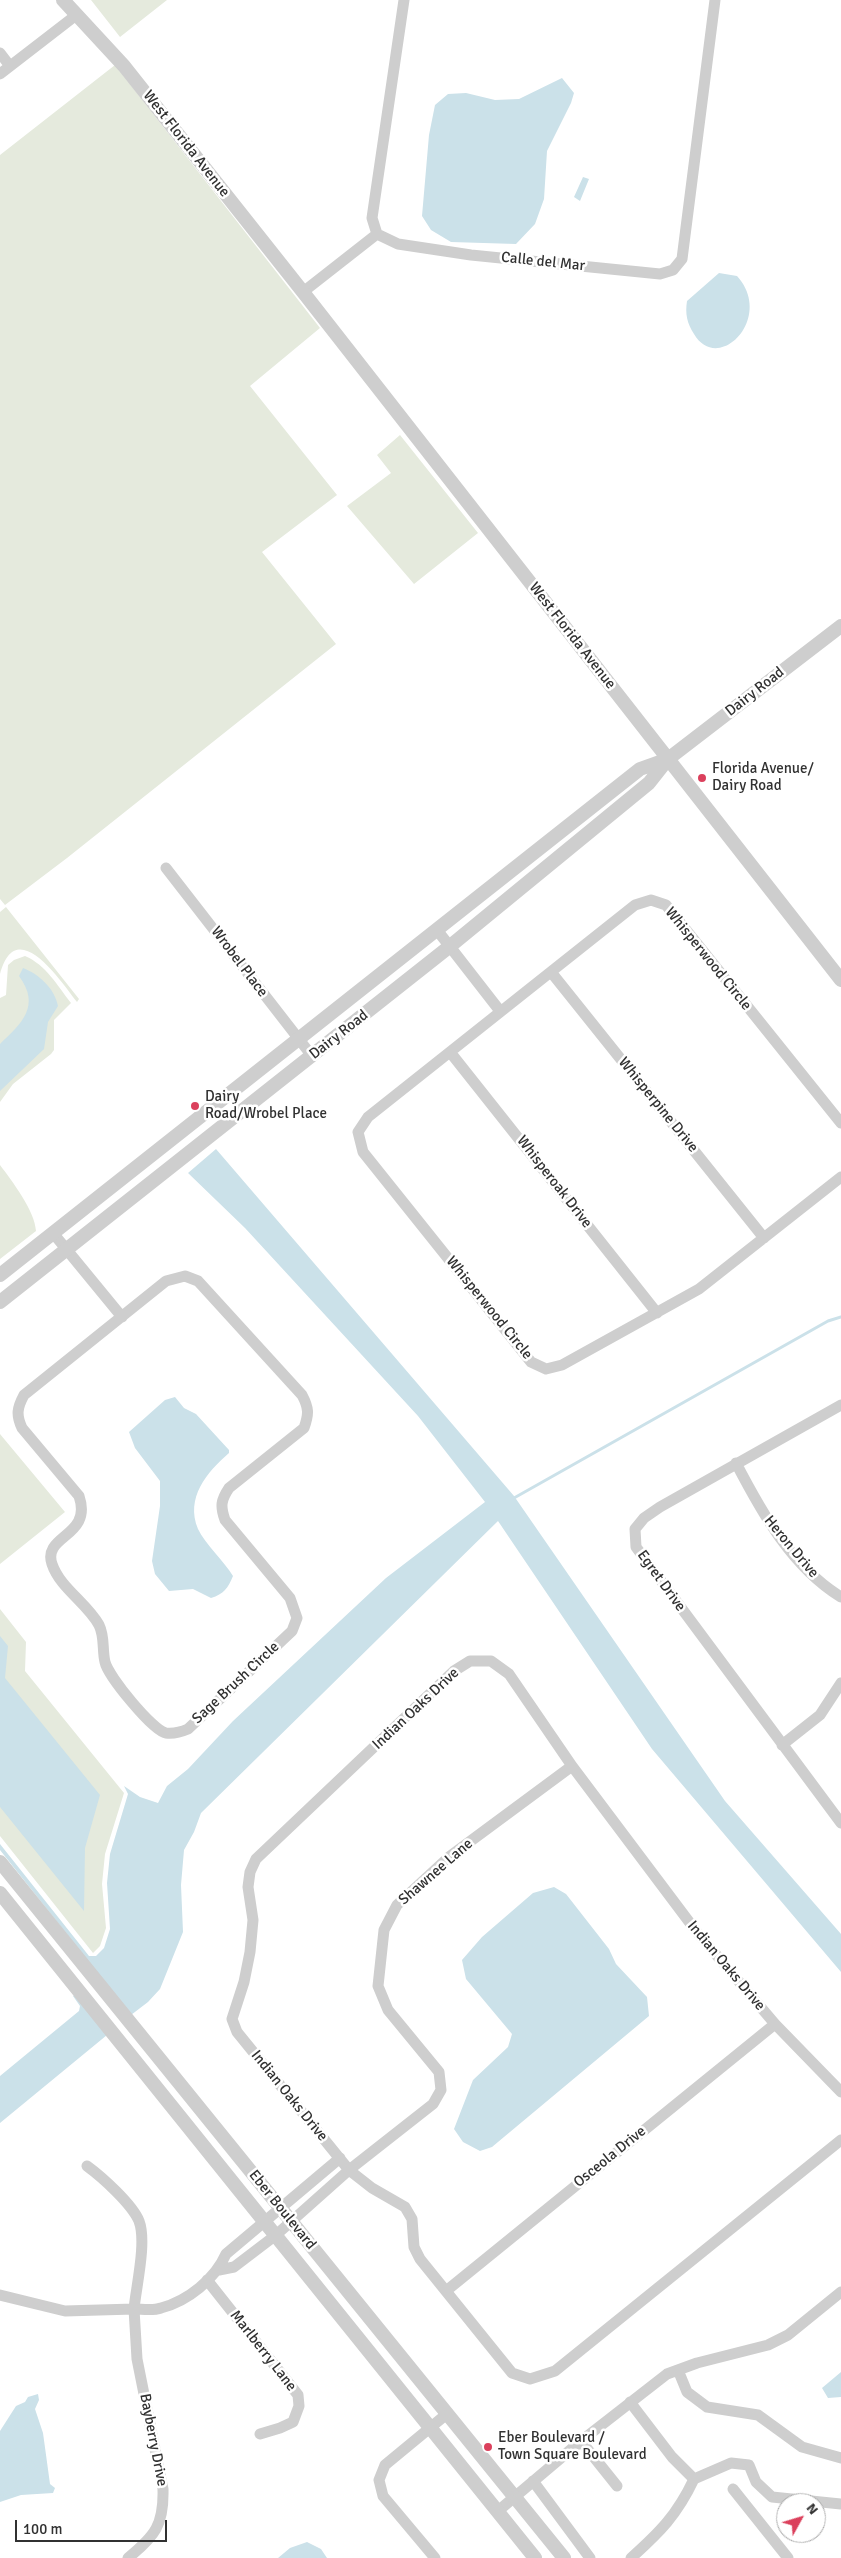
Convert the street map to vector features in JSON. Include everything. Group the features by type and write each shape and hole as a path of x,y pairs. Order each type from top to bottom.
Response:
{"street":[{"name":"West Florida Avenue","path":"63,0 75,16 124,66 304,292 841,980"},
{"path":"304,292 377,234 372,218 404,0"},
{"name":"Calle del Mar","path":"377,234 398,244 471,255 660,274 673,270 682,259 715,0"},
{"path":"0,74 75,16"},
{"path":"0,53 10,66"},
{"name":"Dairy Road","path":"0,1302 449,947 649,783 668,758 841,626"},
{"name":"Dairy Road","path":"0,1276 640,769 668,758"},
{"name":"Wrobel Place","path":"166,868 312,1056"},
{"name":"Whisperwood Circle","path":"841,1124 666,905 651,900 636,905 500,1011 368,1117 358,1132 363,1152 377,1170 531,1362 546,1369 562,1365 699,1289 841,1177"},
{"path":"436,930 500,1011"},
{"name":"Whisperpine Drive","path":"551,972 764,1238"},
{"name":"Whisperoak Drive","path":"450,1052 657,1313"},
{"path":"54,1233 122,1317"},
{"name":"Sage Brush Circle","path":"185,1276 198,1281 302,1395 308,1404 309,1415 304,1428 230,1488 222,1498 221,1509 225,1520 290,1598 296,1618 292,1630 188,1729 178,1733 165,1733 154,1727 111,1674 105,1663 102,1634 98,1624 58,1575 52,1563 52,1553 58,1542 75,1528 81,1519 83,1508 79,1496 22,1428 17,1418 17,1407 24,1396 122,1317 174,1278 185,1276"},
{"name":"Egret Drive","path":"841,1405 736,1463 644,1518 635,1529 636,1547 841,1823"},
{"name":"Heron Drive","path":"736,1463 760,1510 780,1538 815,1578 841,1597"},
{"name":"Indian Oaks Drive","path":"841,2092 774,2024 696,1931 572,1766 509,1674 491,1661 470,1661 447,1678 256,1859 250,1872 248,1887 253,1920 250,1952 244,1982 232,2019 237,2032 350,2170 372,2188 404,2207 412,2219 414,2247 420,2259 512,2373 530,2379 555,2371 841,2140"},
{"path":"782,1745 820,1715 841,1683"},
{"name":"Shawnee Lane","path":"350,2170 433,2104 441,2090 439,2072 388,2010 378,1986 384,1930 397,1905 449,1857 572,1766"},
{"name":"Eber Boulevard","path":"0,1862 564,2558"},
{"name":"Eber Boulevard","path":"0,1893 536,2558"},
{"name":"Osceola Drive","path":"446,2291 774,2024"},
{"path":"0,2295 65,2311 160,2309 179,2302 219,2270 226,2254 340,2158"},
{"name":"Bayberry Drive","path":"86,2166 110,2184 139,2221 141,2243 134,2310 137,2359 163,2489 164,2510 157,2532 128,2558"},
{"path":"219,2270 234,2267 276,2235 326,2189 350,2170"},
{"path":"317,2177 326,2189"},
{"name":"Marlberry Lane","path":"207,2280 298,2395 299,2406 293,2422 260,2434"},
{"path":"498,2512 581,2441 667,2374 768,2346 788,2335 841,2292"},
{"path":"678,2370 688,2392 707,2407 758,2415 802,2447 841,2458"},
{"path":"630,2402 672,2457 694,2480"},
{"path":"435,2558 384,2496 379,2480 385,2465 448,2413"},
{"path":"581,2441 617,2486"},
{"path":"631,2558 657,2535 681,2506 694,2480 730,2463 749,2465 756,2482 772,2497 841,2504"},
{"path":"533,2481 590,2558"},
{"path":"733,2489 788,2558"}],"shaded area":[{"path":"91,0 167,0 120,37"},
{"path":"115,65 320,328 250,386 337,495 262,552 336,644 5,905 0,899 0,155"},
{"path":"400,435 478,533 414,584 347,506 391,473 377,455"},
{"path":"6,907 79,999 77,1002 49,968 38,957 27,951 16,950 7,957 0,974 0,912"},
{"path":"25,956 45,970 71,1003 54,1020 54,1050 13,1084 0,1102 0,998 6,995 8,965 14,960"},
{"path":"0,1165 32,1214 36,1231 0,1259"},
{"path":"0,1434 65,1512 0,1564"},
{"path":"0,1609 26,1642 25,1671 124,1793 105,1854 102,1884 106,1928 100,1946 93,1953 0,1836"}],"water":[{"path":"562,78 574,93 571,103 547,151 544,199 535,224 516,244 451,242 431,230 422,216 429,135 435,105 448,94 466,93 495,100 519,99"},
{"path":"583,177 589,179 580,201 574,197"},
{"path":"719,273 737,276 747,292 750,309 746,324 739,336 728,345 716,348 704,345 694,334 688,322 686,310 687,301"},
{"path":"23,968 35,974 50,988 58,1006 48,1022 44,1049 0,1091 0,1044 21,1021 28,1005 28,996 19,976"},
{"path":"216,1149 514,1496 725,1801 841,1934 841,1972 652,1749 498,1521 201,1813 194,1832 184,1850 181,1885 183,1932 160,1989 148,2002 131,2015 0,1850 0,1844 89,1956 96,1956 104,1948 110,1929 107,1883 110,1854 128,1794 124,1786 140,1797 158,1803 167,1786 188,1769 233,1721 386,1578 485,1502 418,1416 245,1228 188,1173"},
{"path":"175,1397 184,1408 196,1414 229,1450 229,1453 200,1486 194,1507 195,1518 201,1535 233,1576 225,1590 211,1598 193,1589 169,1591 155,1574 152,1561 160,1506 160,1481 135,1448 129,1432 165,1400"},
{"path":"0,1636 8,1646 5,1678 100,1795 85,1848 84,1911 0,1807"},
{"path":"554,1887 566,1894 609,1949 616,1964 647,1997 649,2016 492,2147 480,2151 463,2142 454,2129 473,2080 508,2047 512,2034 466,1979 462,1960 482,1937 533,1893"},
{"path":"75,1995 107,2035 0,2123 0,2076 79,2011 80,2006 73,1996"},
{"path":"841,2372 841,2397 828,2398 822,2388"},
{"path":"38,2394 39,2400 35,2409 43,2433 50,2484 55,2488 53,2493 21,2495 0,2502 0,2431 16,2406 25,2402 28,2397"},
{"path":"307,2542 321,2549 327,2558 278,2558 290,2548"}],"waterway":[{"path":"514,1498 828,1321 841,1317"}],"place":[{"name":"Florida Avenue/ Dairy Road","path":"702,778"},
{"name":"Dairy Road/Wrobel Place","path":"195,1106"},
{"name":"Eber Boulevard / Town Square Boulevard","path":"488,2447"}]}
